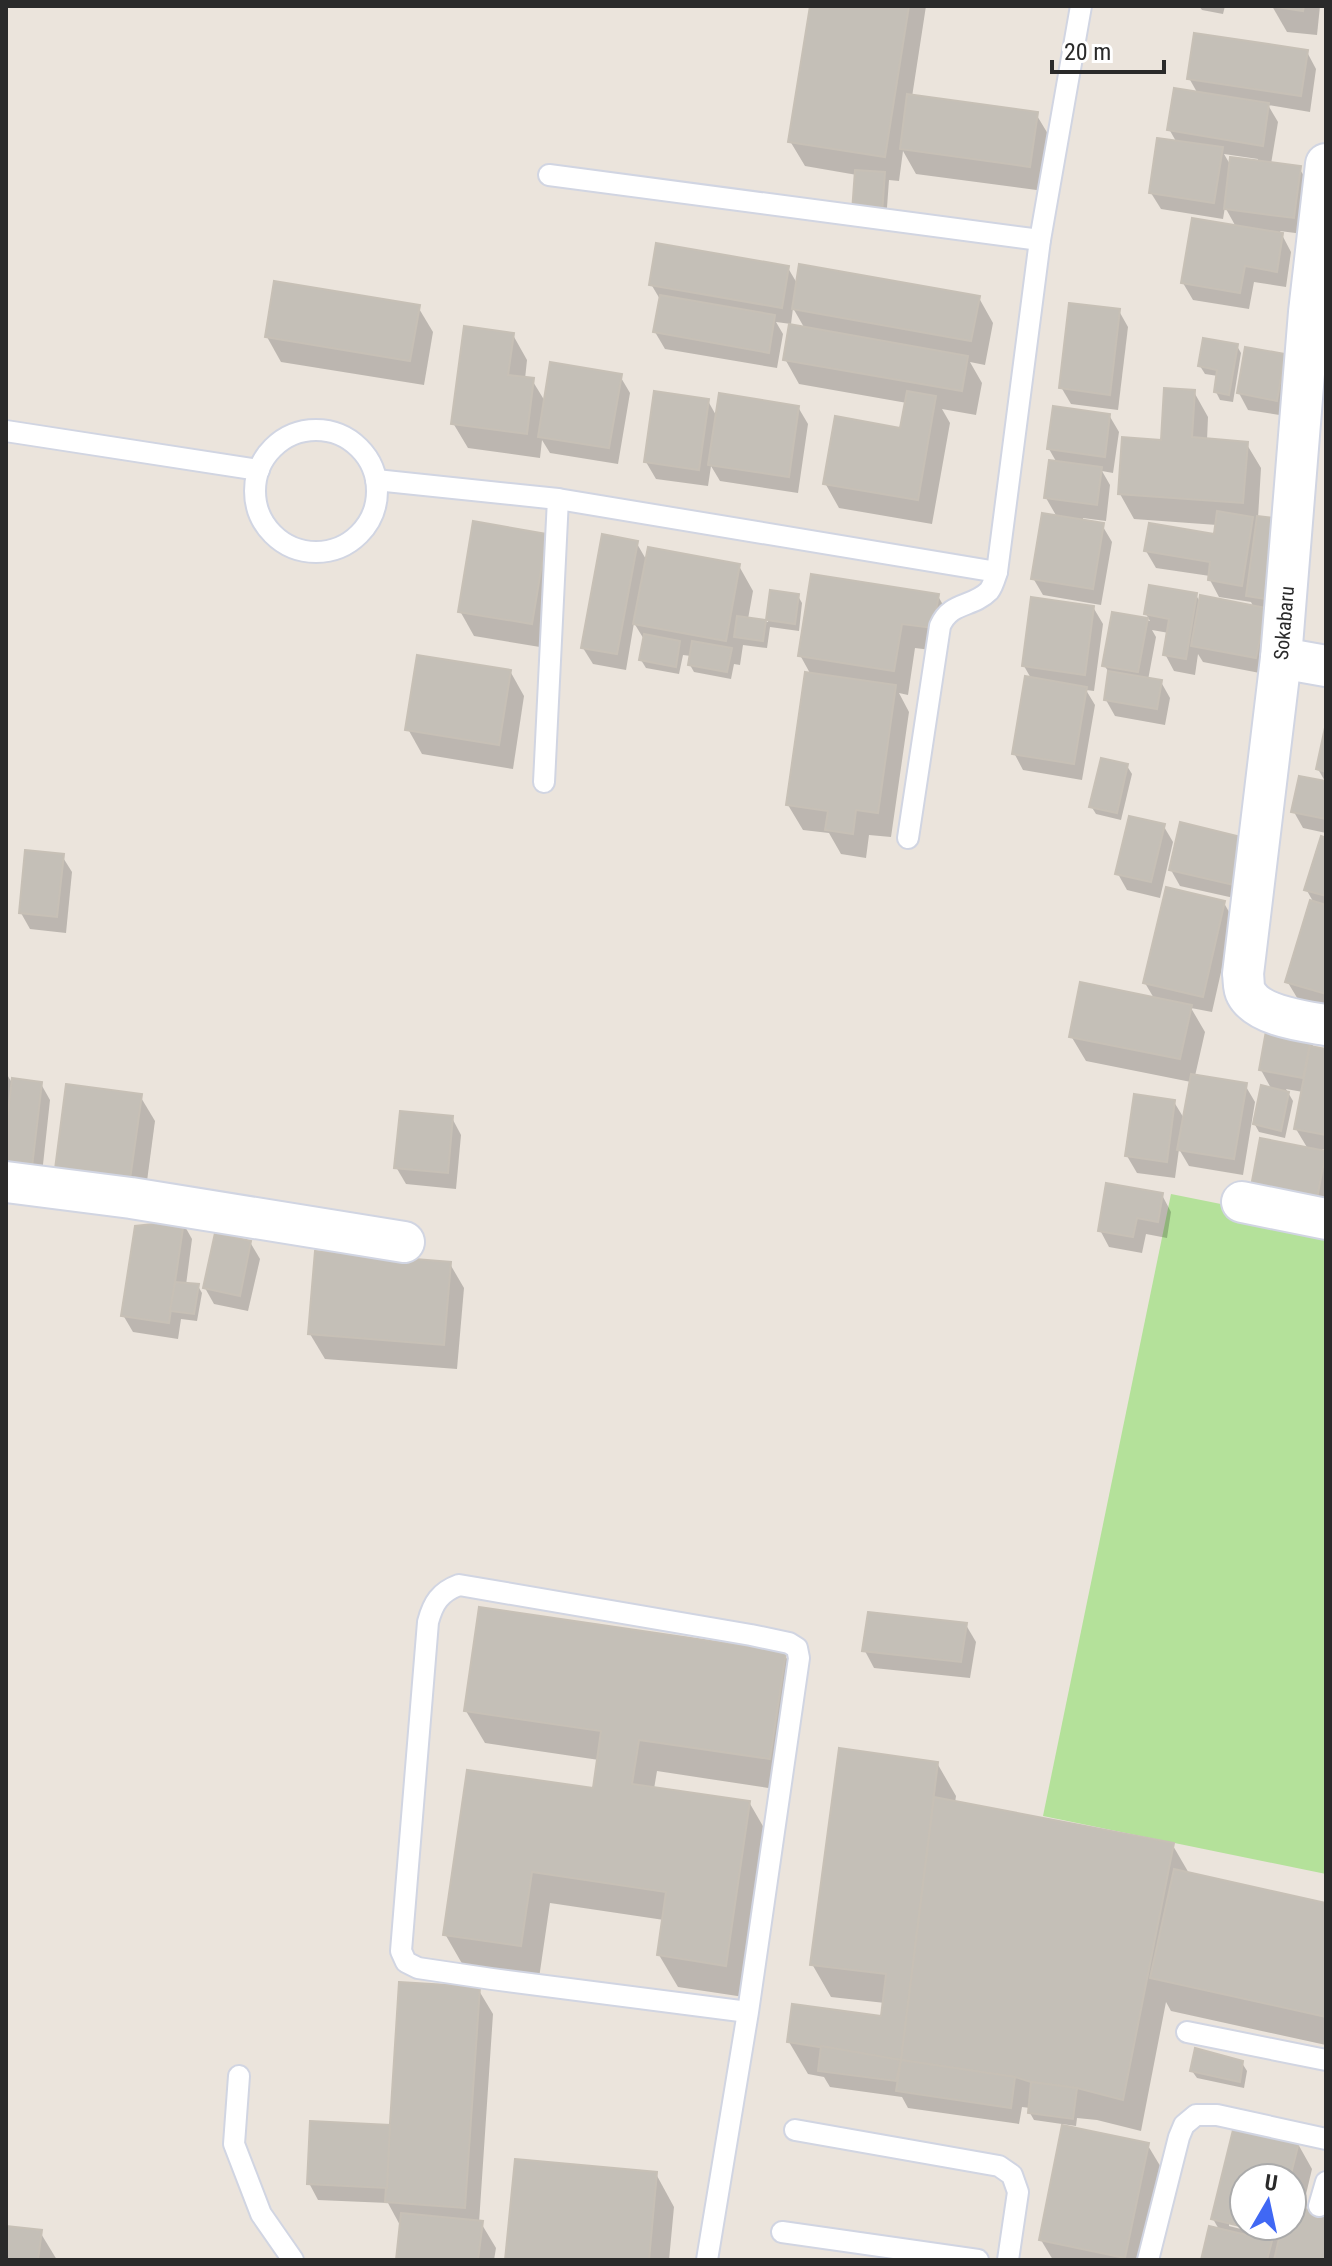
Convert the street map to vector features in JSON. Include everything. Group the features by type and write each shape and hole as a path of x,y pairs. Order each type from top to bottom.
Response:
{"street":[{"name":"Sokabaru","path":"1326,164 1318,313 1243,974 1244,991 1254,1003 1278,1016 1326,1025"},
{"path":"1281,658 1326,666"},
{"path":"6,1182 131,1198 404,1242"},
{"path":"1242,1202 1326,1219"}],"lane":[{"path":"908,838 940,626 945,615 991,589 997,572 1040,240 1081,6"},
{"path":"549,175 1040,240"},
{"path":"6,431 259,470"},
{"path":"307,431 326,431 344,437 359,448 371,464 377,501 370,520 359,535 343,546 325,551 306,551 288,545 273,534 262,519 256,500 259,470 273,448 289,437 307,431"},
{"path":"376,480 558,499 997,572"},
{"path":"544,782 558,499"},
{"path":"707,2260 748,2012 799,1658 797,1648 789,1643 751,1635 459,1585 439,1596 428,1622 401,1951 406,1962 418,1968 492,1979 748,2012"},
{"path":"1187,2032 1326,2060"},
{"path":"239,2076 234,2144 261,2214 293,2260"},
{"path":"1148,2260 1179,2137 1184,2125 1196,2115 1227,2117 1326,2139"},
{"path":"795,2130 999,2166 1012,2175 1018,2192 1008,2260"},
{"path":"1319,2206 1326,2182"},
{"path":"782,2232 978,2260"}],"green space":[{"path":"1171,1194 1326,1225 1326,1874 1043,1816"}],"building":[{"path":"810,6 909,6 885,157 788,142"},
{"path":"1270,6 1304,6 1303,11"},
{"path":"1194,33 1308,50 1301,96 1187,79"},
{"path":"1174,88 1269,103 1263,146 1167,130"},
{"path":"907,94 1038,112 1030,167 900,149"},
{"path":"1157,138 1223,147 1214,203 1149,193"},
{"path":"1230,157 1301,166 1294,218 1224,209"},
{"path":"855,170 885,172 882,214 852,212"},
{"path":"1192,218 1283,233 1277,272 1245,266 1240,293 1181,283"},
{"path":"656,243 789,266 782,308 649,285"},
{"path":"799,264 980,296 971,341 792,309"},
{"path":"274,281 420,305 410,361 265,337"},
{"path":"660,295 775,315 769,353 653,332"},
{"path":"1069,303 1120,309 1110,395 1059,388"},
{"path":"789,324 968,356 962,391 783,360"},
{"path":"464,326 514,333 508,375 534,378 527,434 451,424"},
{"path":"1203,338 1238,344 1229,395 1214,392 1217,370 1198,366"},
{"path":"1245,347 1285,354 1277,401 1237,393"},
{"path":"550,362 622,374 609,448 538,437"},
{"path":"1164,388 1195,390 1192,437 1248,442 1243,503 1118,494 1122,437 1161,440"},
{"path":"654,391 709,399 699,470 644,462"},
{"path":"907,391 936,396 918,500 823,484 835,416 900,428"},
{"path":"719,393 799,406 789,477 708,465"},
{"path":"1053,406 1110,414 1105,457 1047,449"},
{"path":"1049,460 1102,467 1097,505 1044,498"},
{"path":"1217,511 1253,517 1242,586 1208,580 1210,562 1144,551 1149,523 1214,534"},
{"path":"1042,513 1104,523 1093,589 1031,579"},
{"path":"1257,516 1289,520 1278,601 1246,596"},
{"path":"473,521 547,534 532,624 458,612"},
{"path":"602,534 638,541 617,654 581,648"},
{"path":"648,547 740,564 726,641 633,624"},
{"path":"811,574 939,594 933,628 902,624 894,671 798,656"},
{"path":"1149,585 1197,593 1186,659 1163,655 1169,619 1144,614"},
{"path":"770,590 799,594 795,624 766,620"},
{"path":"1200,595 1266,608 1256,658 1191,646"},
{"path":"1031,597 1094,606 1085,675 1022,666"},
{"path":"1112,612 1148,618 1138,672 1102,666"},
{"path":"737,616 766,620 763,641 734,637"},
{"path":"644,634 680,641 676,667 639,660"},
{"path":"692,641 732,648 727,672 688,665"},
{"path":"417,655 511,670 499,745 405,730"},
{"path":"1108,671 1162,680 1157,709 1104,700"},
{"path":"805,672 896,685 878,813 856,810 853,834 825,830 828,811 786,805"},
{"path":"1025,676 1087,687 1074,764 1012,754"},
{"path":"1326,723 1326,772 1316,769"},
{"path":"1101,758 1128,764 1117,813 1089,807"},
{"path":"1299,776 1326,781 1326,819 1291,812"},
{"path":"1129,816 1165,824 1151,882 1115,874"},
{"path":"1180,822 1245,838 1234,885 1169,870"},
{"path":"1321,836 1326,838 1326,896 1304,890"},
{"path":"25,850 64,854 57,917 19,913"},
{"path":"1166,887 1225,901 1203,997 1143,983"},
{"path":"1310,900 1326,905 1326,994 1285,982"},
{"path":"1080,982 1192,1005 1180,1059 1069,1037"},
{"path":"1266,1031 1311,1039 1303,1078 1259,1070"},
{"path":"1310,1046 1326,1049 1326,1135 1294,1129"},
{"path":"1191,1074 1247,1083 1234,1159 1177,1150"},
{"path":"12,1078 42,1082 32,1167 6,1164 6,1129"},
{"path":"66,1084 142,1094 129,1187 54,1177"},
{"path":"1261,1085 1289,1092 1281,1131 1253,1124"},
{"path":"1134,1094 1175,1100 1167,1162 1125,1156"},
{"path":"400,1111 453,1116 448,1173 394,1168"},
{"path":"1260,1138 1326,1151 1316,1204 1250,1192"},
{"path":"1106,1183 1163,1193 1158,1222 1137,1218 1133,1237 1098,1231"},
{"path":"184,1221 169,1323 121,1316 135,1226"},
{"path":"215,1233 251,1241 240,1296 203,1288"},
{"path":"315,1251 451,1262 444,1345 308,1334"},
{"path":"175,1282 199,1284 194,1314 170,1311"},
{"path":"479,1607 786,1652 770,1759 639,1740 632,1784 750,1801 726,1966 657,1955 666,1892 532,1872 521,1946 443,1935 467,1770 593,1788 601,1731 464,1711"},
{"path":"868,1612 967,1623 961,1662 862,1651"},
{"path":"839,1748 938,1762 901,2060 787,2042 792,2004 881,2016 886,1974 810,1965"},
{"path":"934,1797 1174,1843 1123,2100 1077,2088 901,2060"},
{"path":"1174,1869 1326,1903 1326,2017 1150,1978"},
{"path":"399,1982 480,1987 465,2208 385,2202"},
{"path":"821,2046 901,2060 896,2081 818,2071"},
{"path":"1195,2048 1243,2061 1240,2082 1190,2071"},
{"path":"901,2060 1015,2077 1011,2108 896,2091"},
{"path":"1031,2082 1077,2088 1073,2119 1028,2113"},
{"path":"310,2121 390,2125 387,2188 307,2184"},
{"path":"1062,2125 1149,2143 1125,2258 1039,2240"},
{"path":"1234,2126 1299,2142 1294,2162 1228,2162 1228,2223 1211,2219"},
{"path":"515,2159 657,2172 649,2260 505,2260"},
{"path":"1308,2210 1326,2214 1326,2260 1274,2260 1278,2242 1308,2242"},
{"path":"401,2213 483,2221 478,2260 396,2260"},
{"path":"6,2226 42,2230 38,2260 6,2260"},
{"path":"1209,2226 1228,2231 1228,2242 1272,2242 1267,2260 1201,2260"}]}
